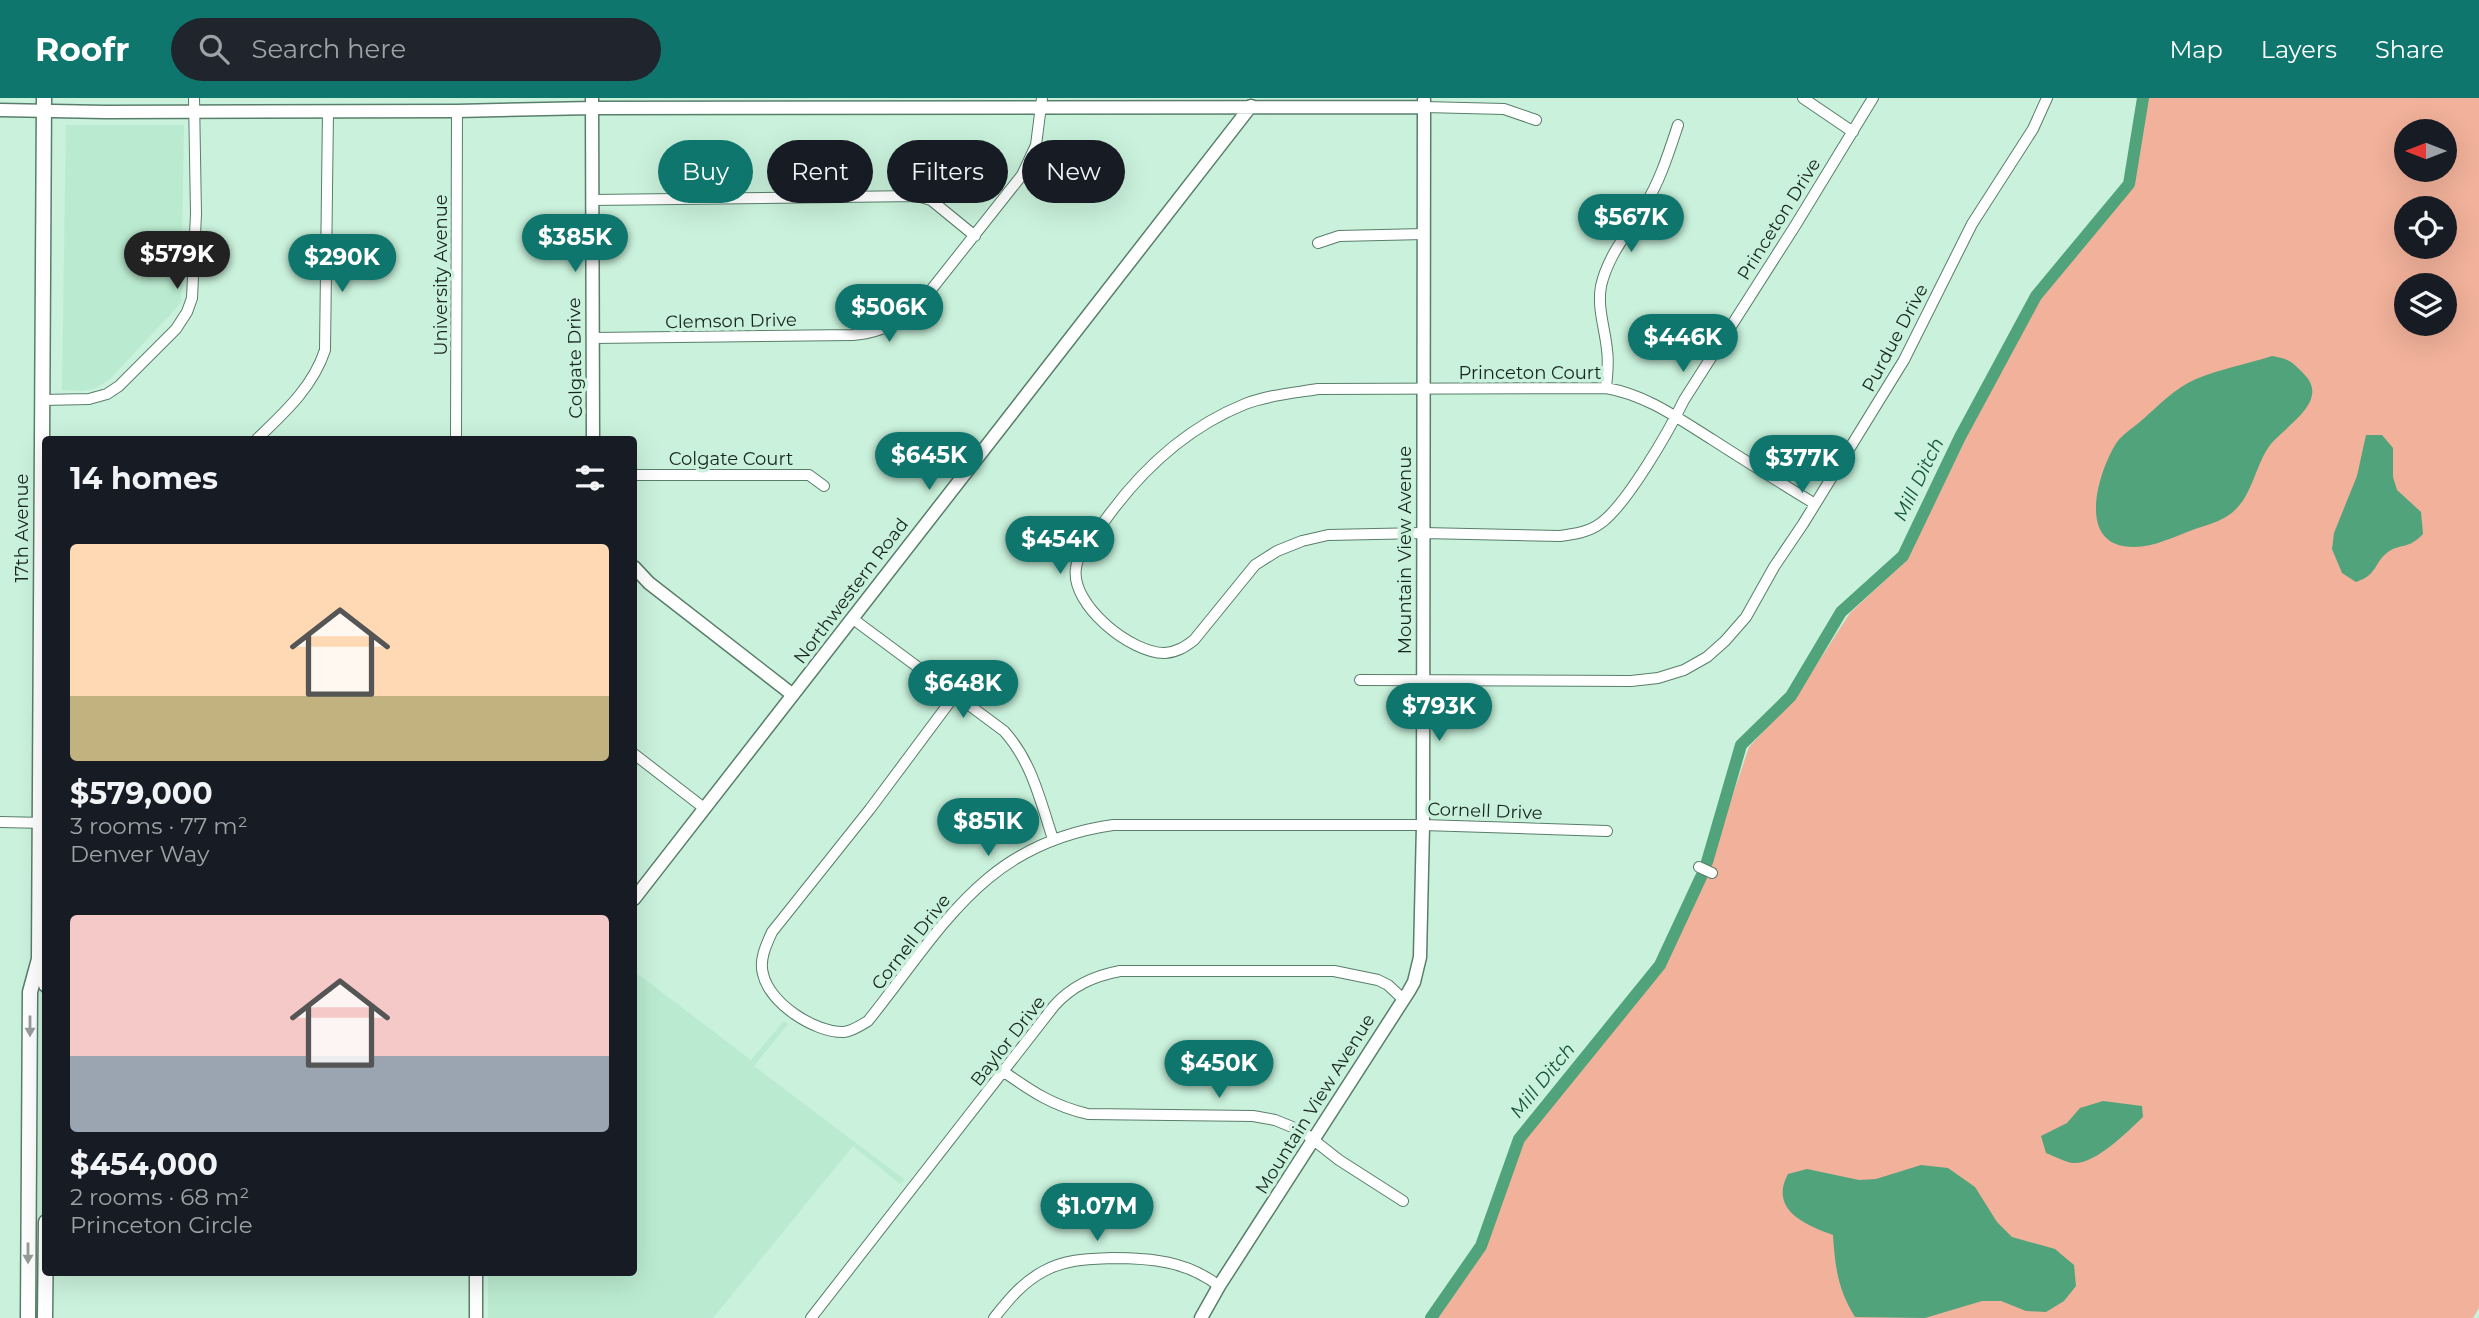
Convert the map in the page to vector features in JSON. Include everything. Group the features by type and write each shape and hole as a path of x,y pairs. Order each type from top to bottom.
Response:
{"main road":[{"name":"17th Avenue","path":"42,436 44,105"},
{"name":"17th Avenue","path":"28,1318 30,992 39,959 42,857"},
{"name":"17th Avenue","path":"39,959 42,970"},
{"path":"45,1276 45,1318"}],"street":[{"path":"42,400 89,399 107,394 119,386 176,329 187,312 192,298 196,214 194,98"},
{"path":"1803,98 1853,132"},
{"name":"Princeton Drive","path":"1423,533 1560,536 1580,533 1598,525 1610,515 1637,479 1873,98"},
{"name":"Purdue Drive","path":"1360,680 1423,678 1631,681 1684,670 1707,657 1726,641 1746,617 1774,567 1898,370 1972,224 2033,129 2047,98"},
{"path":"0,110 44,105 193,112 457,111 592,103 1166,103 1251,106 1290,102 1424,102 1504,109 1536,120"},
{"name":"Mountain View Avenue","path":"1201,1318 1414,982 1420,957 1423,825 1424,102"},
{"name":"Colgate Drive","path":"592,103 593,436"},
{"name":"Clemson Drive","path":"592,338 853,335 891,327 912,314 1027,166 1036,145 1042,103"},
{"name":"Northwestern Road","path":"637,895 1251,106"},
{"path":"260,436 279,419 310,382 319,367 324,350 328,111"},
{"name":"University Avenue","path":"456,436 457,111"},
{"path":"1606,388 1608,351 1600,310 1601,288 1607,267 1646,204 1661,173 1678,125"},
{"path":"592,200 917,196 931,200 975,236"},
{"path":"1318,243 1339,236 1424,234"},
{"name":"Princeton Court","path":"1423,533 1328,535 1277,551 1255,565 1194,640 1182,649 1167,653 1140,647 1110,628 1089,609 1080,595 1075,579 1079,556 1125,492 1172,447 1208,423 1246,404 1318,389 1606,388 1646,399 1815,504"},
{"name":"Colgate Court","path":"637,475 809,475 824,486"},
{"path":"637,570 649,583 793,695"},
{"path":"853,619 1004,732 1019,747 1029,766 1053,839"},
{"name":"Cornell Drive","path":"955,695 870,809 772,932 765,948 762,966 767,986 785,1006 803,1020 823,1029 844,1032 869,1021 956,909 986,878 1018,856 1053,839 1083,830 1113,825 1423,825 1607,831"},
{"path":"637,756 704,808"},
{"path":"0,822 42,823"},
{"path":"1699,867 1712,873"},
{"name":"Baylor Drive","path":"811,1318 1062,998 1081,983 1111,972 1334,971 1378,980 1403,999"},
{"path":"1004,1072 1045,1100 1088,1114 1253,1116 1275,1120 1302,1131 1339,1160 1403,1201"},
{"path":"994,1318 1029,1280 1059,1264 1084,1259 1157,1259 1178,1264 1209,1278 1219,1286"},
{"path":"476,1276 476,1318"}],"shaded area":[{"path":"2147,98 2479,98 2479,1308 2473,1318 1438,1318 1485,1250 1523,1141 1662,971 1702,886 1749,747 1797,695 1850,613 1907,560 2003,362 2047,288 2135,181"},
{"path":"66,125 184,125 181,303 110,379 96,388 83,391 62,390"},
{"path":"2272,356 2286,360 2299,369 2311,384 2312,394 2302,414 2268,448 2246,496 2233,512 2221,520 2151,545 2123,546 2109,540 2100,530 2096,516 2096,500 2104,468 2119,439 2188,383 2214,372"},
{"path":"2366,435 2382,435 2393,448 2393,477 2397,490 2421,512 2423,534 2413,542 2388,552 2368,576 2356,582 2342,573 2332,549 2334,533 2357,476"},
{"path":"637,973 751,1060 784,1021 788,1024 754,1066 905,1180 900,1184 853,1146 713,1318 488,1318 488,1276 637,1276"},
{"path":"2103,1101 2142,1106 2143,1117 2111,1146 2091,1159 2073,1163 2046,1153 2041,1136 2067,1123 2080,1108"},
{"path":"1921,1165 1948,1168 1975,1187 1997,1222 2012,1237 2055,1249 2074,1265 2076,1286 2064,1301 2046,1312 2026,1311 2001,1301 1982,1301 1925,1318 1855,1317 1838,1278 1833,1235 1801,1221 1786,1206 1783,1186 1788,1174 1807,1169 1859,1180 1876,1179"}],"waterway":[{"name":"Mill Ditch","path":"1707,862 1741,745 1791,696 1841,612 1903,556 1960,437 2036,296 2129,184 2143,98"},
{"name":"Mill Ditch","path":"1431,1318 1481,1246 1519,1139 1660,965 1701,877"}]}
